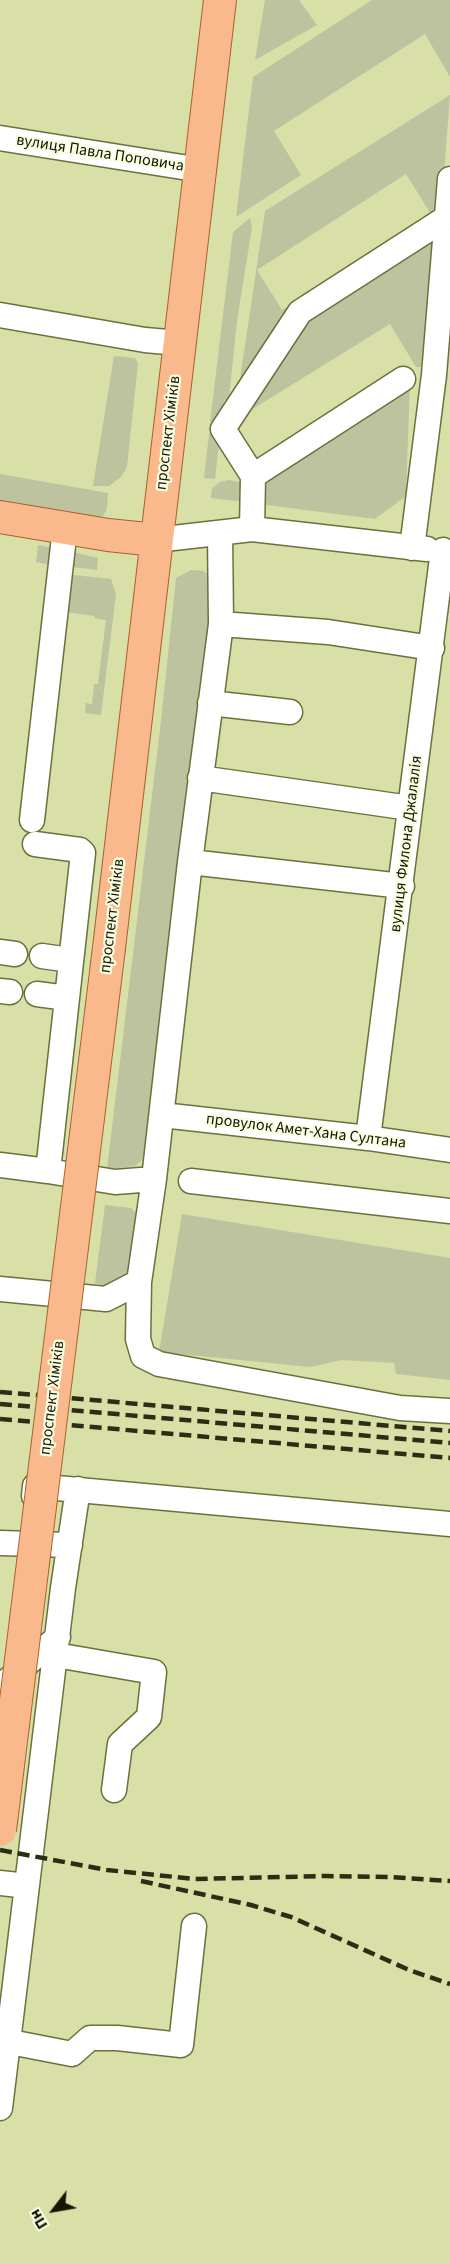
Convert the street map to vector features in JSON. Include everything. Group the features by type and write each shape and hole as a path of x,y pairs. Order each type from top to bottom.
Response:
{"main road":[{"name":"проспект Хіміків","path":"0,1830 109,948 201,170 217,0"},
{"path":"0,517 156,540"}],"street":[{"name":"вулиця Павла Поповича","path":"0,138 201,170"},
{"path":"412,548 442,376 448,198"},
{"path":"252,529 253,476 222,429 300,312 448,198"},
{"path":"0,315 145,340 179,343"},
{"path":"253,476 403,379"},
{"path":"32,820 65,528"},
{"path":"156,540 252,529 447,550"},
{"path":"220,533 221,624 200,778 162,1115 139,1282 138,1339 143,1356 159,1364 400,1408 450,1411"},
{"name":"вулиця Филона Джалалія","path":"368,1138 402,886 410,807 447,550"},
{"path":"221,624 328,632 432,648"},
{"path":"210,703 290,712"},
{"path":"200,778 410,807"},
{"path":"35,844 80,850 83,853 48,1171"},
{"path":"190,862 402,886"},
{"path":"42,956 70,960"},
{"path":"37,994 67,998"},
{"name":"провулок Амет-Хана Султана","path":"162,1115 368,1138 450,1150"},
{"path":"0,1165 115,1182 154,1179"},
{"path":"191,1181 450,1211"},
{"path":"0,1289 106,1299 139,1282"},
{"path":"6,1682 29,1545 35,1486 450,1524"},
{"path":"0,2108 4,2040 27,1886 78,1489"},
{"path":"0,1544 70,1545"},
{"path":"6,1682 57,1646"},
{"path":"57,1646 154,1672 149,1717 120,1744 114,1790"},
{"path":"0,1883 27,1886"},
{"path":"4,2040 72,2054 90,2038 117,2038 181,2045 194,1926"}],"green space":[{"path":"265,0 299,0 317,25 255,60"},
{"path":"372,0 450,0 450,77 425,34 274,131 301,175 236,217 253,77"},
{"path":"450,95 441,214 434,219 406,174 257,270 282,310 289,306 293,312 237,399 265,211"},
{"path":"250,218 252,227 237,321 229,397 224,401 222,417 210,422 233,232"},
{"path":"437,231 421,367 416,367 390,324 243,415 306,316"},
{"path":"114,356 135,358 138,363 127,467 121,477 109,486 93,486"},
{"path":"410,381 406,496 375,519 259,504 259,479"},
{"path":"221,427 215,479 204,478 209,434"},
{"path":"0,474 108,493 107,509 103,516 97,519 0,505"},
{"path":"229,480 245,483 246,502 211,498 212,488 220,482"},
{"path":"38,545 56,548 55,566 36,562"},
{"path":"73,552 98,558 97,570 72,567"},
{"path":"191,570 203,571 215,586 148,1148 143,1159 135,1166 107,1169 176,578"},
{"path":"65,574 111,579 116,594 101,715 85,713 86,703 92,704 94,684 98,684 106,620 59,611"},
{"path":"105,1205 131,1208 139,1216 130,1275 124,1281 103,1285 95,1283"},
{"path":"182,1214 450,1258 450,1380 396,1374 394,1363 342,1360 310,1367 159,1352"}],"railway":[{"path":"0,1392 450,1431"},
{"path":"0,1404 450,1443"},
{"path":"0,1419 450,1458"},
{"path":"0,1850 107,1870 195,1879 325,1876 450,1881"},
{"path":"141,1881 251,1905 291,1917 409,1970 450,1984"}]}
